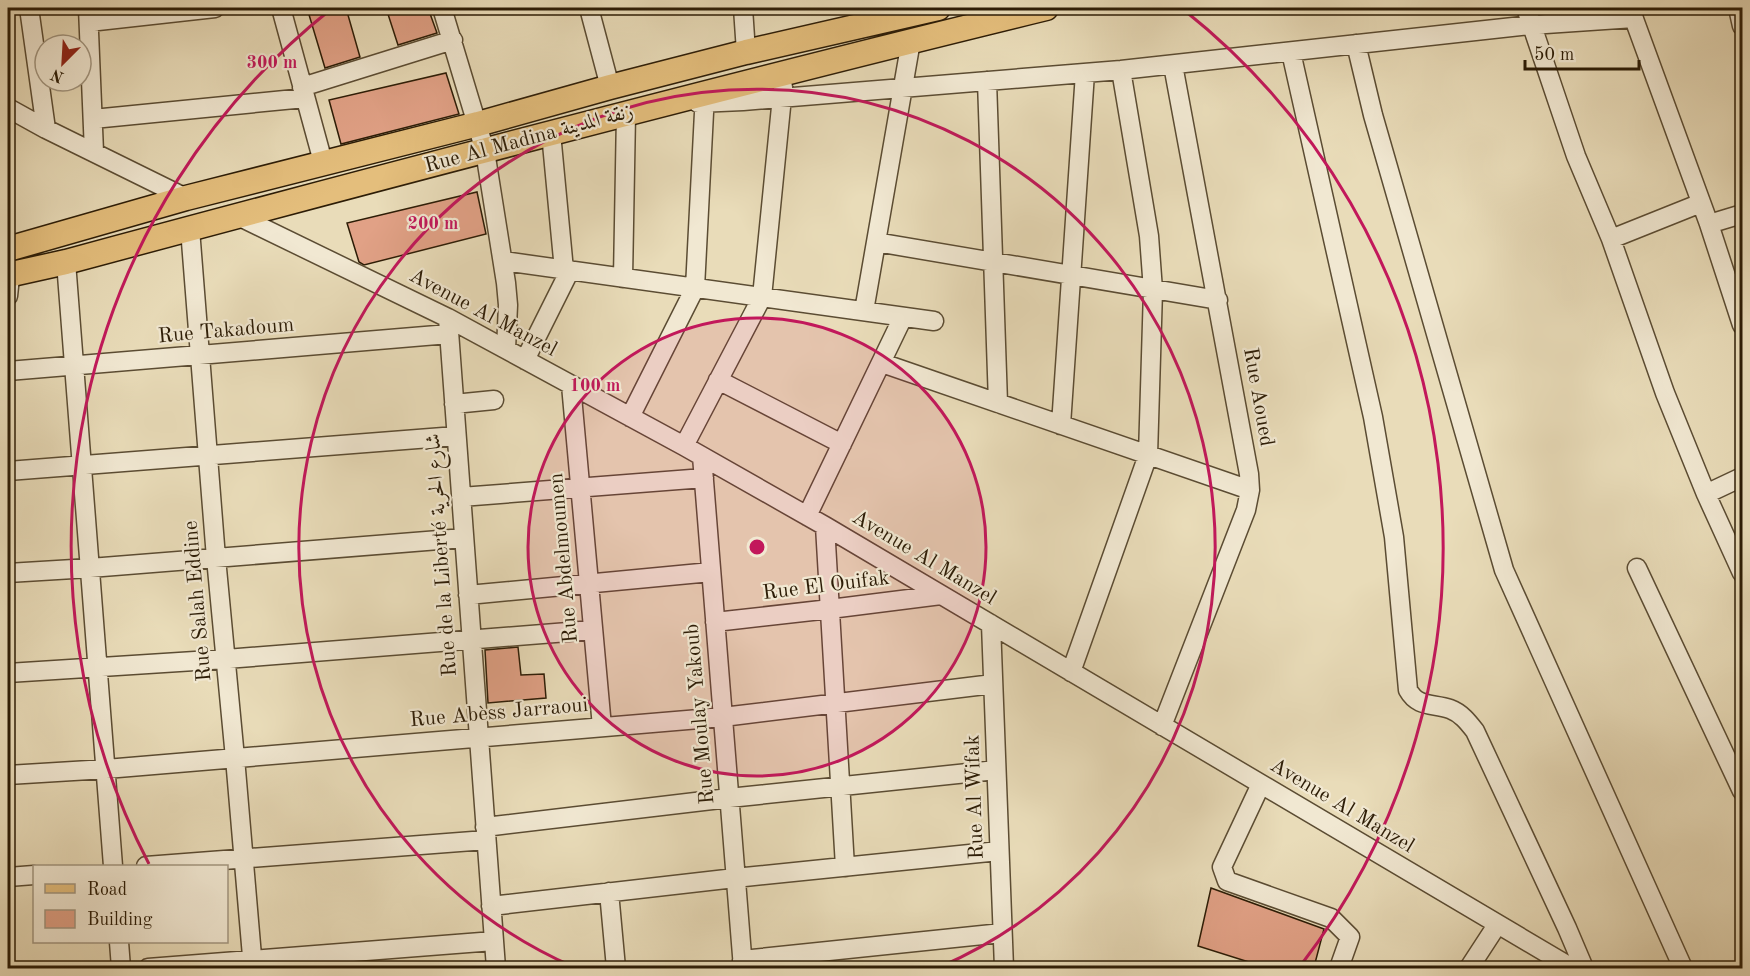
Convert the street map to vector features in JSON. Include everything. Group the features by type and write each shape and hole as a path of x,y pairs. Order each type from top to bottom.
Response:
{"main road":[{"name":"Rue Al Madina زنقة المدينة","path":"8,249 186,198 478,124 610,87 906,11 938,8"},
{"name":"Rue Al Madina زنقة المدينة","path":"9,282 66,262 551,133 665,104 705,98 785,73 1046,8"},
{"path":"8,249 14,263 9,282"}],"street":[{"path":"29,8 46,129"},
{"path":"94,152 88,15 215,8"},
{"path":"281,8 323,162"},
{"path":"442,8 485,151 508,305 506,350"},
{"path":"589,8 610,87"},
{"path":"742,8 746,52"},
{"path":"1738,8 1743,26"},
{"path":"630,417 695,288 705,98 782,98 1173,65 1356,44 1529,16 1632,13 1709,224 1743,325"},
{"path":"1529,16 1576,156 1611,239 1665,393 1743,573"},
{"path":"93,119 304,93 453,40"},
{"path":"864,311 911,40"},
{"path":"1356,44 1373,115 1504,570 1683,969"},
{"path":"1292,52 1373,417 1394,537 1408,690 1412,698 1417,701 1451,709 1465,718 1474,731 1584,969"},
{"name":"Rue Aoued","path":"1162,726 1246,510 1250,490 1218,300 1173,65"},
{"path":"1071,672 1148,455 1153,290 1149,236 1121,70"},
{"path":"684,446 762,297 785,73"},
{"path":"1061,425 1085,73"},
{"path":"987,81 998,403"},
{"path":"8,108 186,198"},
{"path":"623,278 626,114"},
{"path":"525,360 567,270 551,133"},
{"path":"1611,239 1701,203"},
{"path":"1709,224 1743,214"},
{"name":"Avenue Al Manzel","path":"238,216 448,326 506,350 702,456 825,526 1572,969"},
{"name":"Rue Salah Eddine","path":"190,229 216,558 253,965"},
{"path":"876,242 1218,300"},
{"path":"503,261 934,321"},
{"path":"66,262 113,865"},
{"path":"807,516 903,317"},
{"name":"Rue Takadoum","path":"8,371 201,355 448,326"},
{"name":"Rue de la Liberté شارع الحرية","path":"448,326 496,969"},
{"path":"882,363 1250,490"},
{"path":"718,380 842,444"},
{"name":"Rue Abdelmoumen","path":"571,385 602,727"},
{"path":"454,404 494,400"},
{"path":"8,471 456,436"},
{"name":"Rue Moulay Yakoub","path":"702,456 742,964"},
{"path":"1707,494 1743,477"},
{"path":"461,497 704,478"},
{"path":"825,526 845,867"},
{"path":"8,573 464,538"},
{"path":"1637,567 1743,791"},
{"path":"468,595 711,572"},
{"name":"Rue El Ouifak","path":"715,622 941,595"},
{"name":"Rue Al Wifak","path":"991,624 1004,969"},
{"path":"8,673 226,659 593,630"},
{"name":"Rue Abèss Jarraoui","path":"8,775 106,770 723,717 993,684"},
{"path":"170,865 486,833 729,798 996,770"},
{"path":"1261,784 1222,867 1227,881 1331,918 1350,937 1339,969"},
{"path":"491,906 999,851"},
{"path":"8,877 33,875"},
{"path":"609,892 616,969"},
{"path":"1469,969 1497,924"},
{"path":"742,964 1002,933"},
{"path":"148,969 253,965 494,941"},
{"path":"119,943 121,969"}],"building":[{"path":"307,8 346,8 360,57 325,68"},
{"path":"386,8 428,8 437,33 398,45"},
{"path":"446,73 459,114 341,144 329,100"},
{"path":"477,192 486,234 364,265 359,262 347,223"},
{"path":"518,647 521,675 544,674 546,698 488,703 485,650"},
{"path":"1211,888 1324,929 1314,967 1271,969 1198,946"}]}
